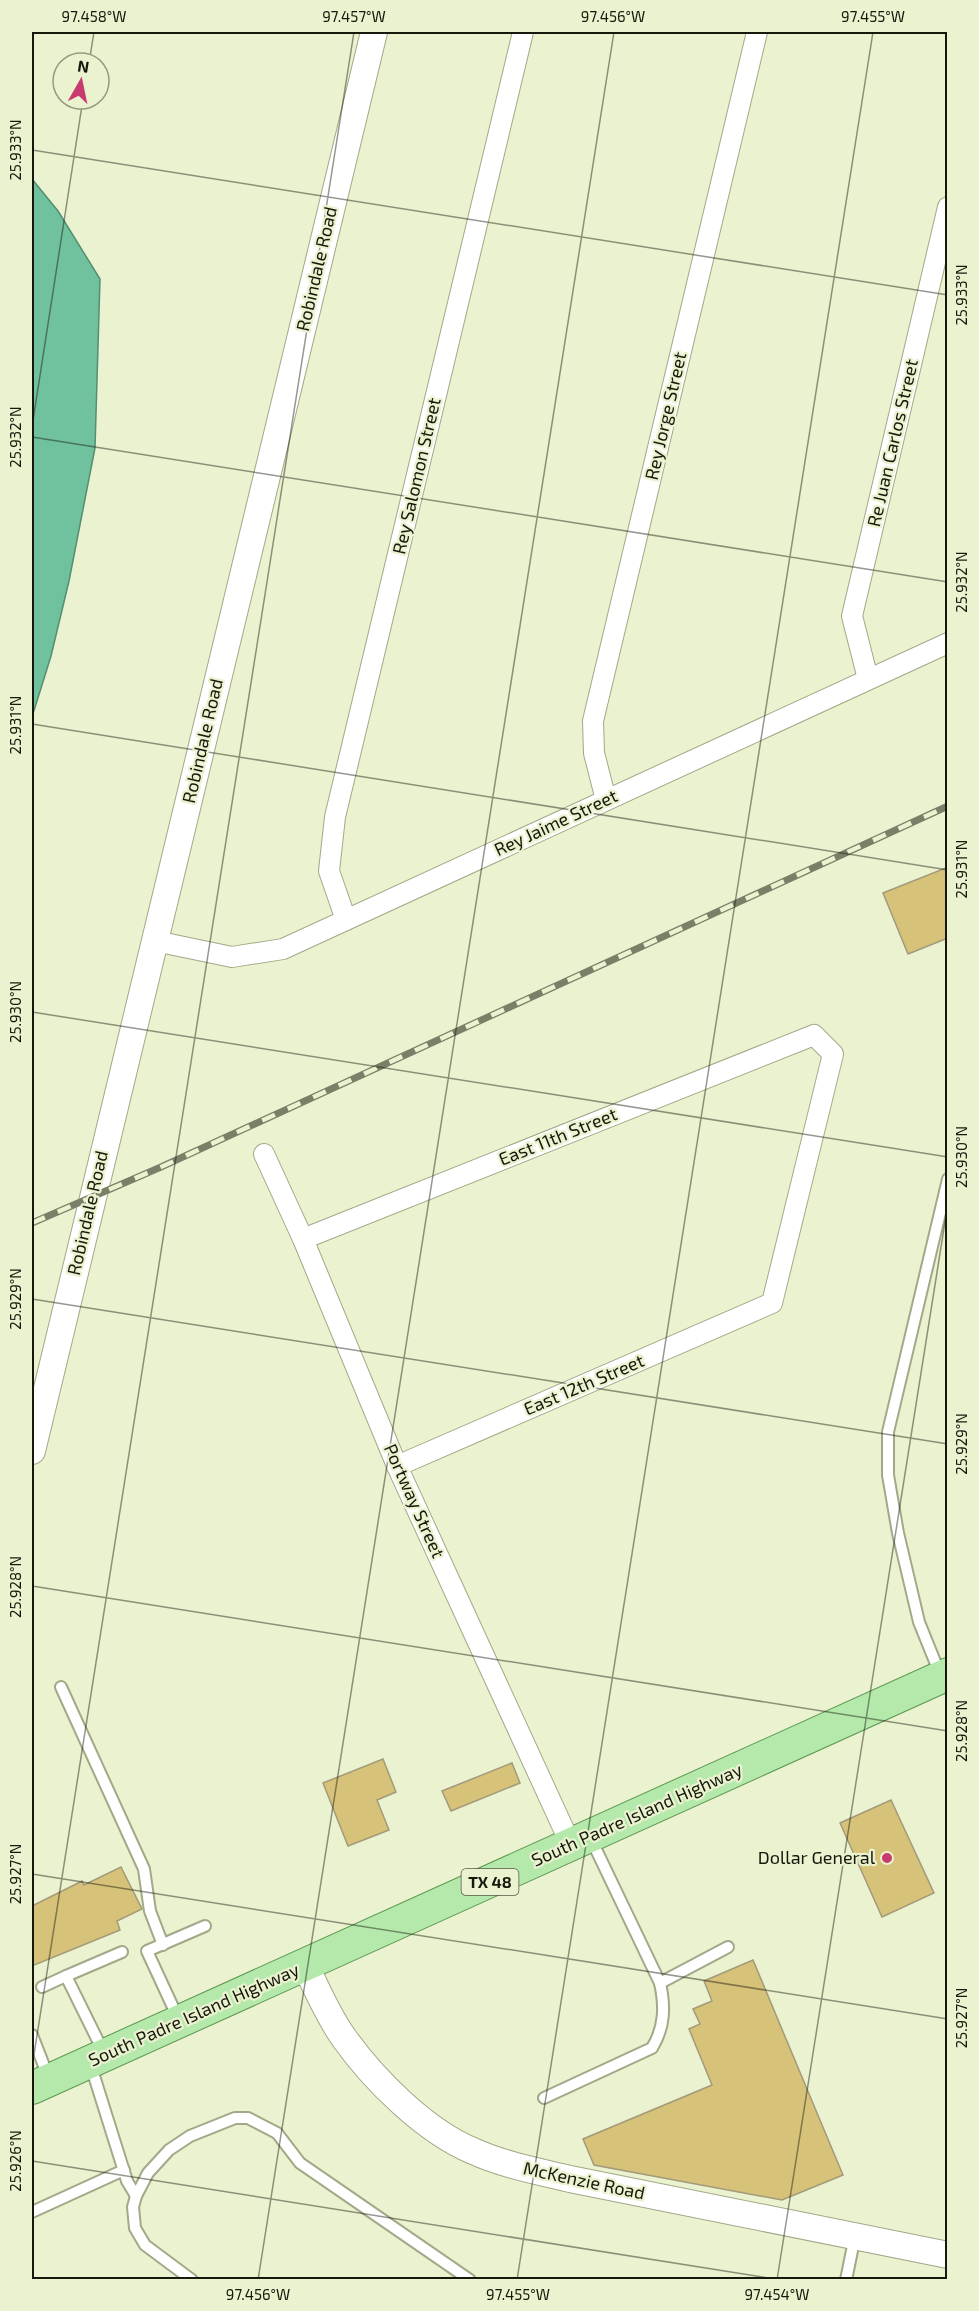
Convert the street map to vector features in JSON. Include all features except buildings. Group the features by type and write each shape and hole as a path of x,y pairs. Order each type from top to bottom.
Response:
{"main road":[{"name":"South Padre Island Highway","path":"40,2084 944,1676"}],"street":[{"name":"Robindale Road","path":"32,1450 374,32"},
{"name":"Rey Salomon Street","path":"346,920 329,871 335,817 523,32"},
{"name":"Rey Jorge Street","path":"606,800 594,753 593,721 757,32"},
{"name":"Re Juan Carlos Street","path":"868,679 852,616 948,207"},
{"name":"Rey Jaime Street","path":"155,941 232,957 283,949 948,643"},
{"name":"East 11th Street","path":"303,1239 814,1035 833,1054 772,1303"},
{"name":"Portway Street","path":"264,1154 303,1239 397,1466 580,1840"},
{"name":"East 12th Street","path":"397,1466 772,1303"},
{"name":"McKenzie Road","path":"305,1965 343,2036 368,2068 417,2114 471,2151 513,2166 570,2179 948,2255"}],"lane":[{"path":"944,1676 919,1622 898,1533 888,1475 888,1432 948,1179"},
{"path":"61,1688 144,1869 150,1911 163,1945"},
{"path":"544,2098 652,2048 659,2037 664,2010 660,1983 580,1840"},
{"path":"180,2021 147,1951 205,1926"},
{"path":"660,1983 729,1947"},
{"path":"42,1987 122,1952"},
{"path":"66,1976 97,2058 124,2170 136,2196"},
{"path":"32,2035 40,2084"},
{"path":"192,2280 144,2245 133,2220 133,2207 148,2173 169,2150 190,2136 235,2118 248,2118 277,2133 300,2163 470,2280"},
{"path":"32,2212 124,2170"},
{"path":"846,2280 855,2236"}],"shaded area":[{"path":"32,179 58,211 100,279 95,448 69,581 51,656 32,717"}],"railway":[{"path":"32,1223 161,1167 948,806"}],"place":[{"name":"Dollar General","path":"887,1858"}]}
